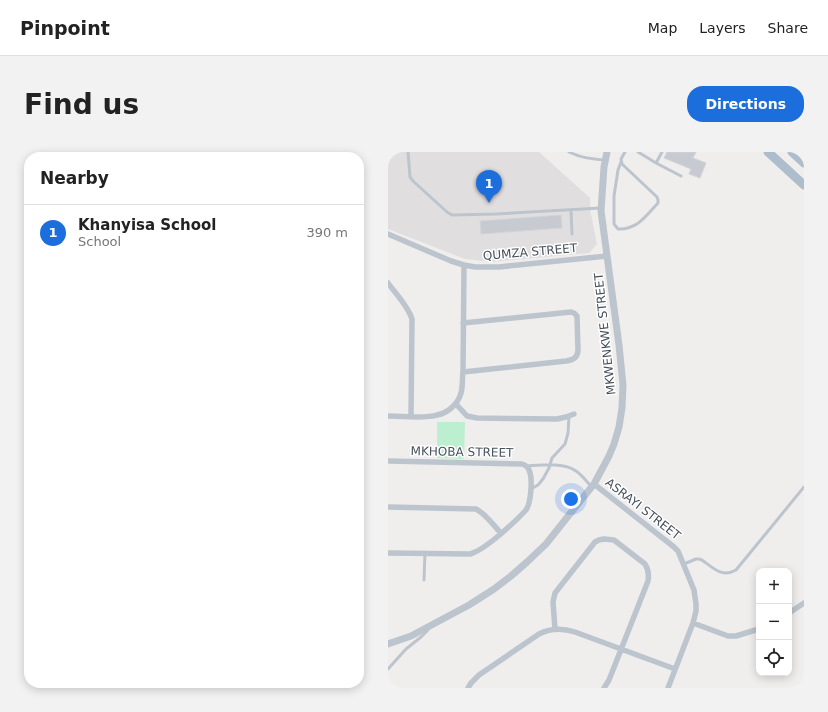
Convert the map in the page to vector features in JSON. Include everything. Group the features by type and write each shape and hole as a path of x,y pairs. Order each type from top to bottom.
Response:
{"main road":[{"path":"768,152 804,185"},
{"path":"792,152 804,163"}],"street":[{"name":"MKWENKWE STREET","path":"388,644 411,636 469,605 494,589 527,562 546,544 569,516 593,485 607,461 619,427 622,408 622,385 621,362 602,224 601,208 607,152"},
{"name":"QUMZA STREET","path":"388,234 451,261 475,267 499,268 607,256"},
{"path":"388,416 438,415 456,404 461,394 463,372 464,265"},
{"path":"388,283 407,308 413,324 411,416"},
{"path":"463,323 571,312 577,316 578,351 575,358 566,361 463,372"},
{"path":"456,404 467,416 472,417 557,419 571,415"},
{"name":"MKHOBA STREET","path":"388,461 522,464 530,471 531,490 530,502 526,510 501,534 475,553 388,553"},
{"name":"ASRAYI STREET","path":"593,485 678,551 694,590 696,610 693,623 668,688"},
{"path":"388,507 476,509 481,512 501,534"},
{"path":"555,629 553,602 555,593 595,542 604,539 614,540 645,564 649,573 648,581 622,649 604,688"},
{"path":"792,611 804,603"},
{"path":"693,623 728,636 736,636 756,630"},
{"path":"468,688 479,675 533,638 544,632 555,629 564,629 575,632 675,669"}],"lane":[{"path":"408,152 410,177 452,215 601,208"},
{"path":"569,152 584,158 606,160"},
{"path":"621,162 657,197 658,200 658,203 643,220 634,226 625,229 618,229 614,224 614,196 618,170 621,159 625,152"},
{"path":"638,152 681,176"},
{"path":"656,163 662,152"},
{"path":"571,210 572,234"},
{"path":"531,490 543,479 552,458 565,444 571,415"},
{"path":"525,466 550,464 571,468 593,485"},
{"path":"684,564 699,559 724,574 736,570 804,487"},
{"path":"424,580 425,553"},
{"path":"388,668 433,624"}],"shaded area":[{"path":"388,152 539,152 590,198 590,209 597,244 589,253 491,262 465,259 388,229"}],"green space":[{"path":"437,422 465,422 464,459 437,458"}],"building":[{"path":"667,152 696,152 693,158 706,163 700,178 689,174 691,169 664,158"},
{"path":"561,215 562,228 481,234 480,221"}],"place":[{"name":"Khanyisa School","path":"489,203"}]}
